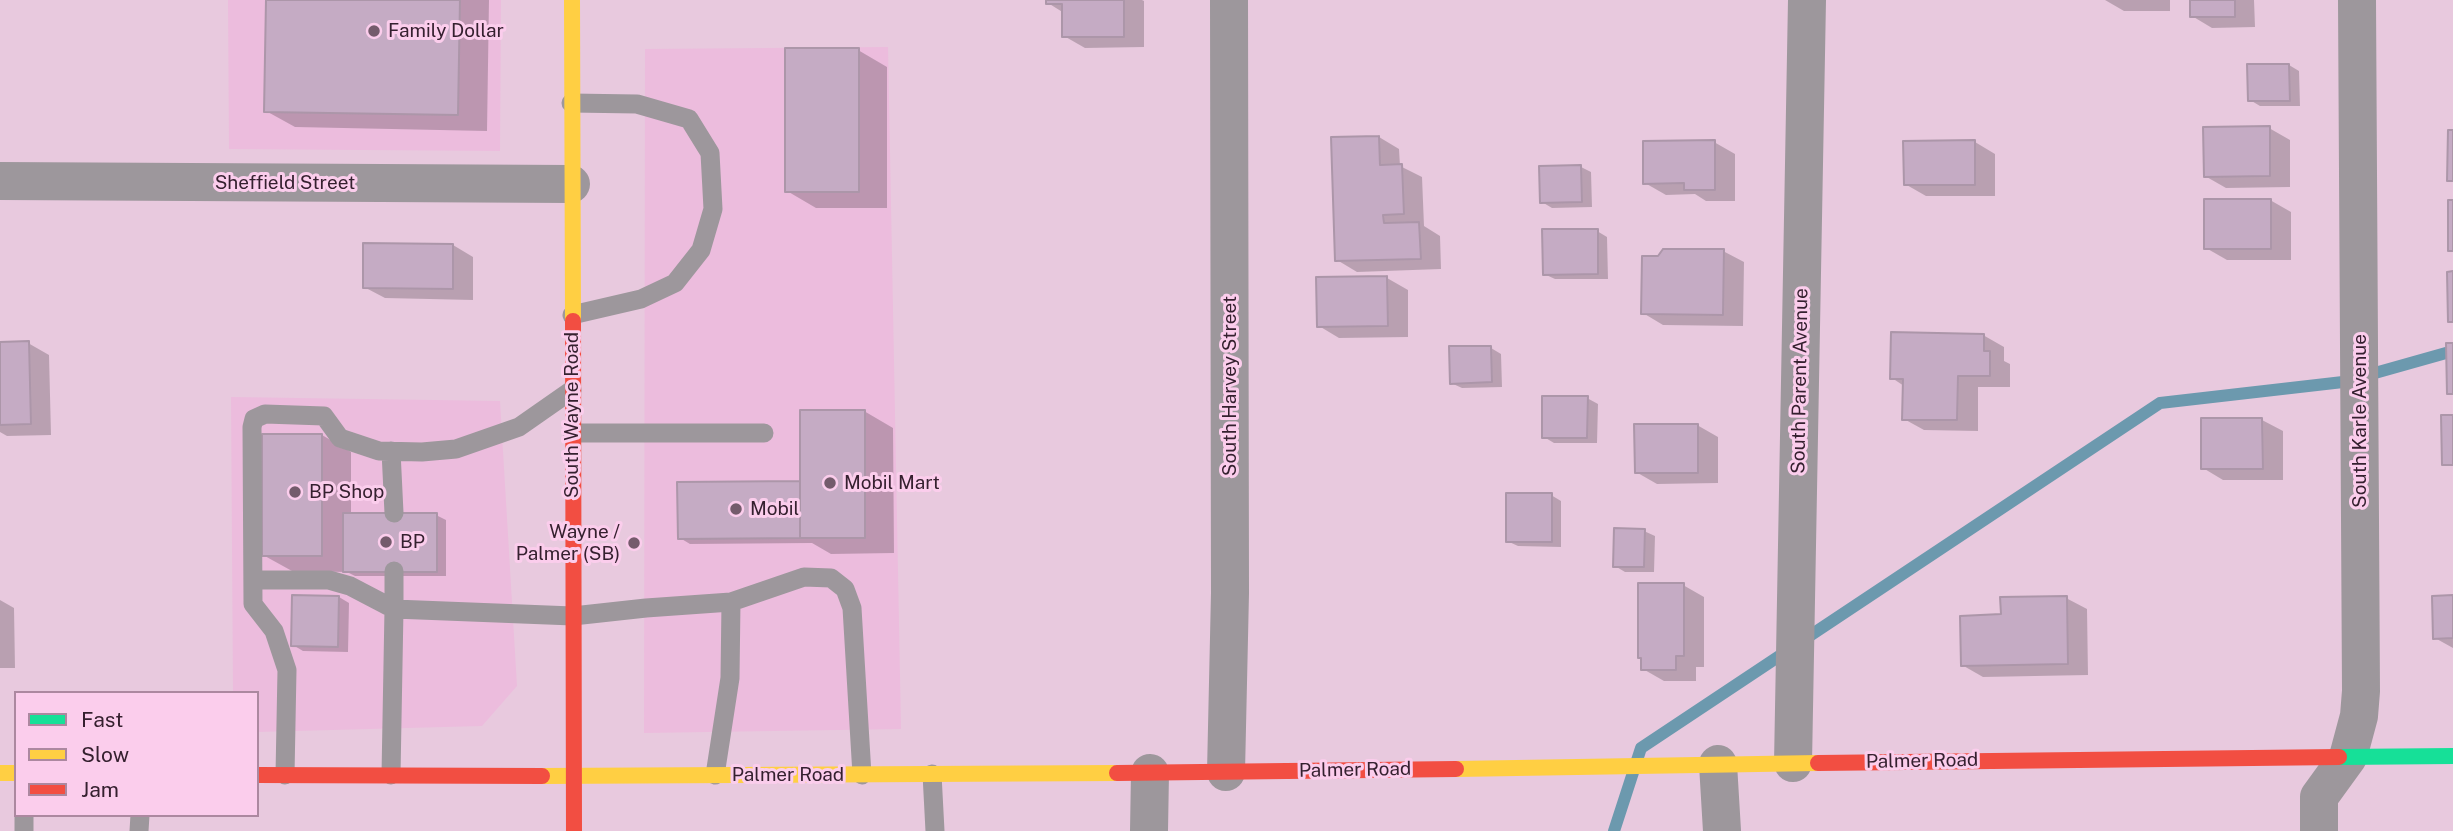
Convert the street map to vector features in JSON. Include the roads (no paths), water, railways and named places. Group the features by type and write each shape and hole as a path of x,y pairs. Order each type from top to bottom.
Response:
{"street":[{"name":"South Wayne Road","path":"572,0 573,831"},
{"name":"South Harvey Street","path":"1226,772 1230,593 1229,0"},
{"name":"South Parent Avenue","path":"1793,763 1807,0"},
{"name":"South Karle Avenue","path":"2319,831 2319,797 2348,757 2359,716 2361,691 2357,0"},
{"name":"Sheffield Street","path":"0,181 571,184"},
{"name":"Palmer Road","path":"259,775 1150,773 2453,756"},
{"path":"1718,764 1722,831"},
{"path":"1149,831 1150,773"}],"lane":[{"path":"571,103 637,104 689,119 710,153 713,209 701,250 675,283 640,299 572,315"},
{"path":"285,775 287,670 274,631 253,604 254,419 265,414 324,416 340,438 379,451 456,450 519,427 572,390"},
{"path":"572,433 764,433"},
{"path":"391,451 394,513"},
{"path":"391,775 394,571"},
{"path":"253,580 329,580 350,586 394,609 573,615 731,602 804,577 831,578 845,589 852,608 862,775"},
{"path":"715,775 730,678 731,602"},
{"path":"932,774 935,831"}],"waterway":[{"path":"1614,831 1641,748 2160,403 2343,382 2453,351"}],"place":[{"name":"Family Dollar","path":"374,31"},
{"name":"Mobil Mart","path":"830,483"},
{"name":"BP Shop","path":"295,492"},
{"name":"Mobil","path":"736,509"},
{"name":"BP","path":"386,542"},
{"name":"Wayne / Palmer (SB)","path":"634,543"}]}
